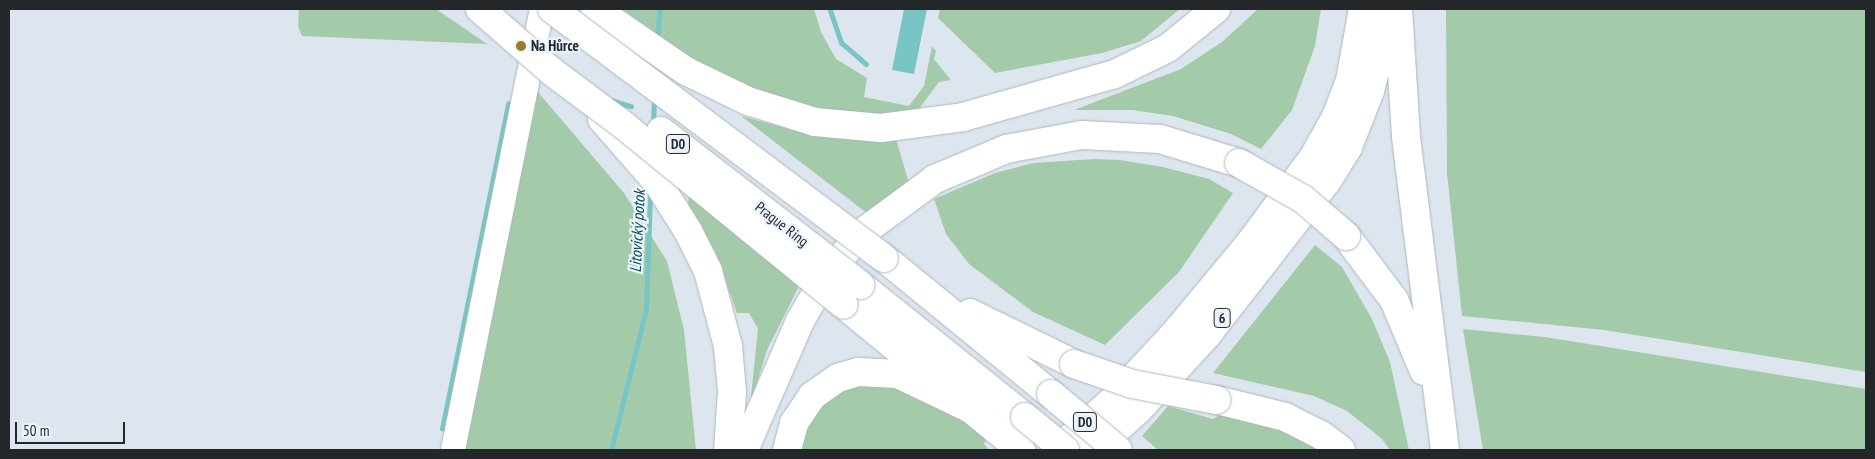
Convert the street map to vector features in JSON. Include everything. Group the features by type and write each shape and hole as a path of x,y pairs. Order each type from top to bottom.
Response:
{"highway":[{"path":"480,9 551,71 622,140 657,182 698,248 724,322 732,392 728,450"},
{"name":"Prague Ring","path":"492,9 727,180 852,295 1025,417 1065,450"},
{"name":"D0","path":"552,9 920,286 1118,450"},
{"path":"595,9 686,71 748,101 815,122 895,127 963,118 1115,74 1168,48 1216,9"},
{"name":"6","path":"1057,450 1111,402 1177,331 1250,242 1313,158 1336,117 1350,81 1363,9"},
{"name":"6","path":"1094,450 1139,409 1207,336 1327,182 1348,147 1370,92 1379,54 1385,9"},
{"path":"1398,9 1406,137 1444,450"},
{"path":"551,71 682,171 852,295 973,410 1012,443"},
{"path":"744,450 800,321 835,264 872,224 935,179 1006,149 1082,135 1160,139 1239,163 1303,199 1346,236 1372,268 1404,320 1428,382 1444,450"},
{"path":"920,286 1074,364 1132,384 1218,400 1285,417 1321,435 1341,450"},
{"path":"787,450 792,429 805,404 825,386 853,373 877,370 898,374 973,410"}],"main road":[{"path":"453,450 542,9"}],"green space":[{"path":"299,9 436,9 487,44 302,36 298,26"},
{"path":"622,9 814,9 821,32 836,59 867,78 864,97 909,106 924,86 932,46 936,51 934,59 951,80 939,82 916,113 879,116 812,109 722,80"},
{"path":"940,9 1180,9 1141,41 1102,53 995,73 938,18"},
{"path":"1258,9 1321,9 1315,46 1292,110 1261,149 1231,134 1173,116 1132,110 1074,110 1181,69 1222,42"},
{"path":"1446,9 1866,9 1866,372 1604,330 1462,316 1447,173"},
{"path":"537,91 624,193 667,261 684,330 696,450 465,450"},
{"path":"741,116 808,134 896,139 909,183 868,214"},
{"path":"1094,159 1120,160 1163,167 1209,179 1233,193 1179,272 1105,345 1033,312 969,264 946,234 934,199 995,173 1033,163"},
{"path":"690,187 802,280 767,350 750,406 758,329 749,313 737,313 715,251 688,204"},
{"path":"1315,245 1342,267 1372,319 1390,362 1409,450 1390,450 1382,439 1347,411 1314,396 1213,373"},
{"path":"1463,329 1545,337 1866,389 1866,450 1483,450"},
{"path":"869,377 947,407 986,440 984,444 989,450 793,450 812,406"},
{"path":"1168,406 1213,419 1226,411 1263,421 1321,450 1158,450 1142,436"}],"water":[{"path":"904,9 927,9 914,74 892,70"}],"waterway":[{"name":"Litovický potok","path":"657,38 660,9"},
{"path":"830,9 842,43 866,64"},
{"name":"Litovický potok","path":"653,126 654,98"},
{"path":"611,100 631,106"},
{"path":"442,429 508,104"},
{"name":"Litovický potok","path":"611,450 646,310 650,193"}],"place":[{"name":"Na Hůrce","path":"521,46"}]}
